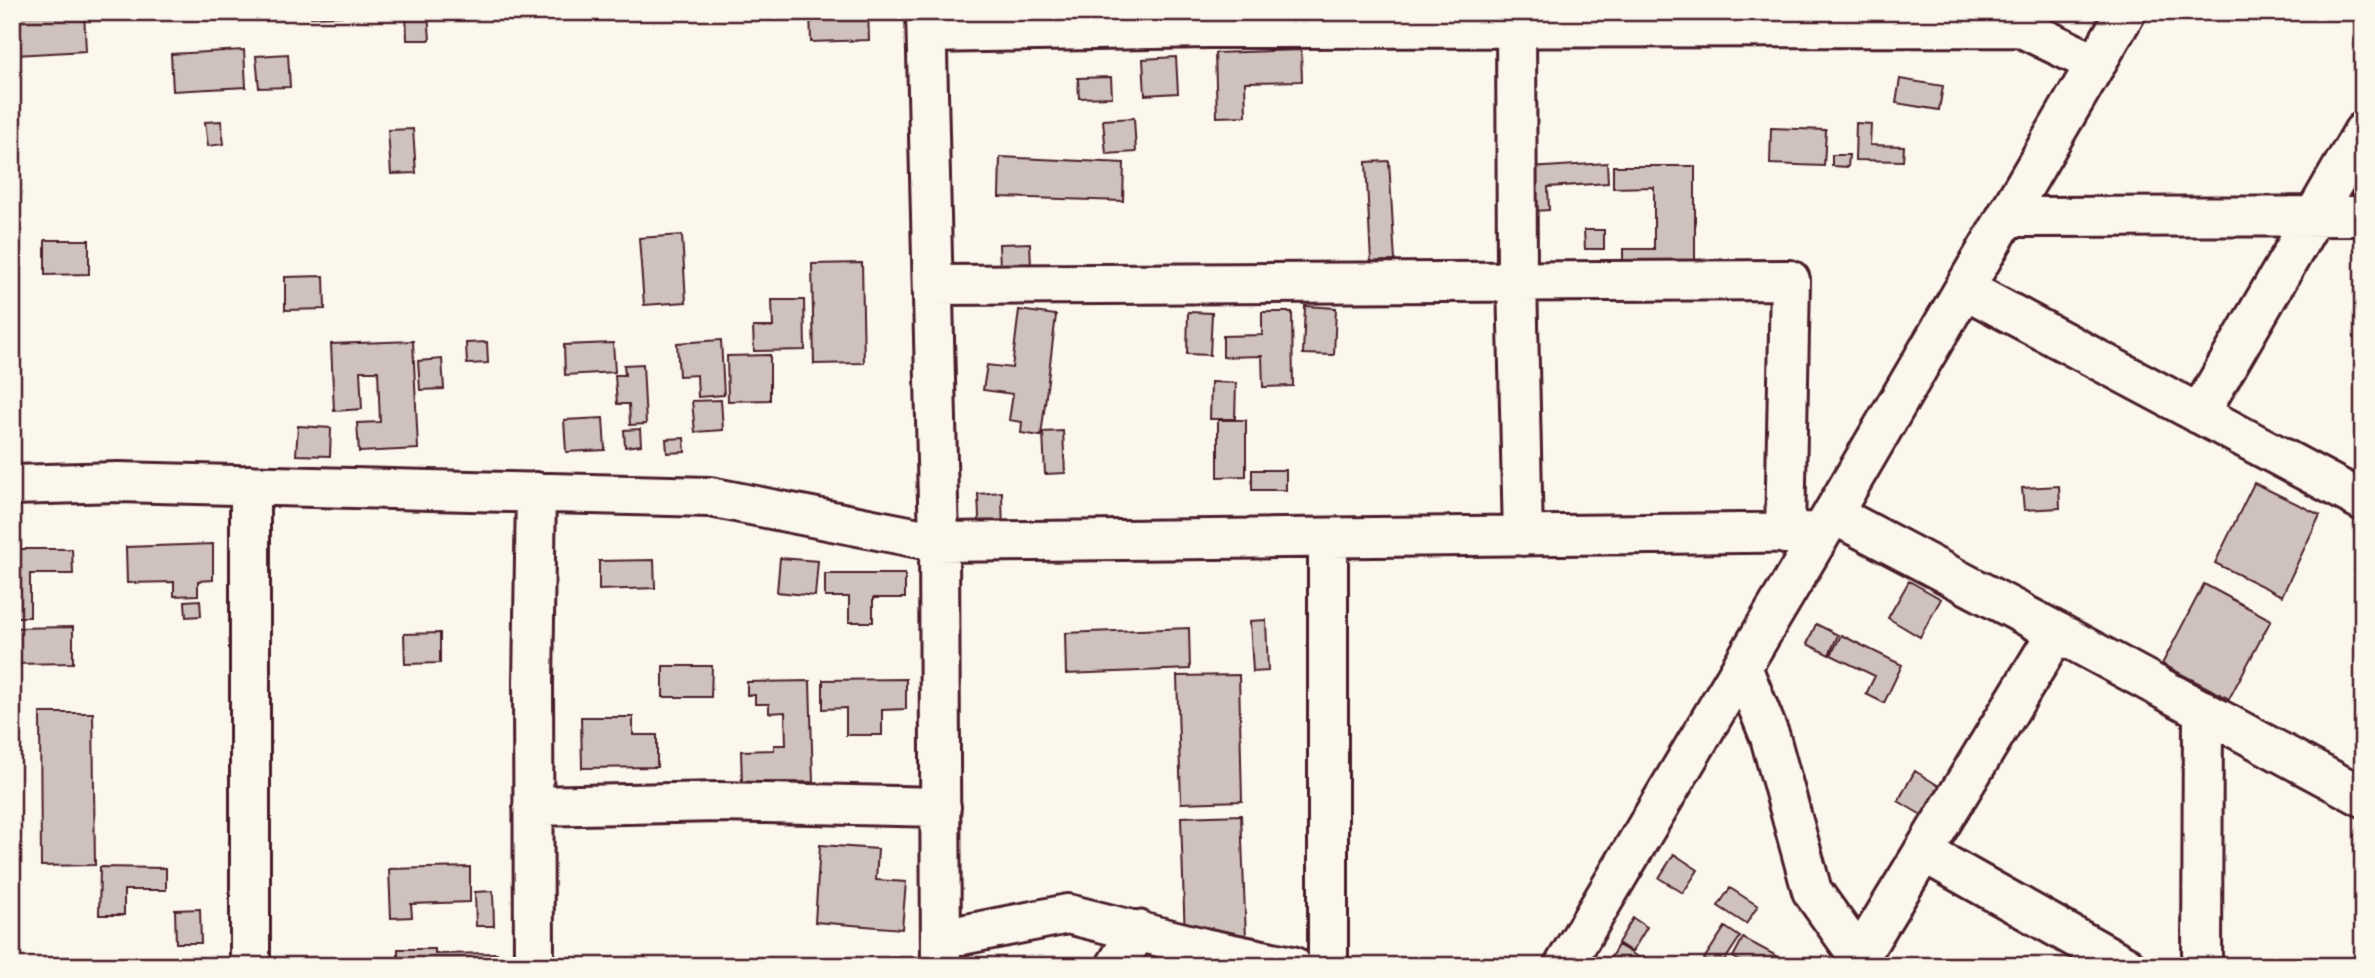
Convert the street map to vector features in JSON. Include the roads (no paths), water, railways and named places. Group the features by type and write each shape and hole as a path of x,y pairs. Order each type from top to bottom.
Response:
{"street":[{"path":"1564,966 1828,523 2126,12"},
{"path":"1292,966 1204,948 1068,914 941,952 939,542 927,23 1210,20 2019,20 2096,64"},
{"path":"1516,20 1517,281 1523,536"},
{"path":"2199,414 2363,132"},
{"path":"2006,217 2363,216"},
{"path":"933,285 1790,280 1785,534"},
{"path":"1965,289 2363,501"},
{"path":"12,485 118,482 710,497 939,542 1785,534 1828,523 2057,632 2363,797"},
{"path":"250,485 250,966"},
{"path":"534,966 533,684 536,492"},
{"path":"1328,538 1328,966"},
{"path":"1742,667 1770,737 1812,891 1857,961 2057,632"},
{"path":"2202,966 2203,710"},
{"path":"533,806 719,802 941,807"},
{"path":"1923,852 2126,966"},
{"path":"1116,966 1138,930"}]}
